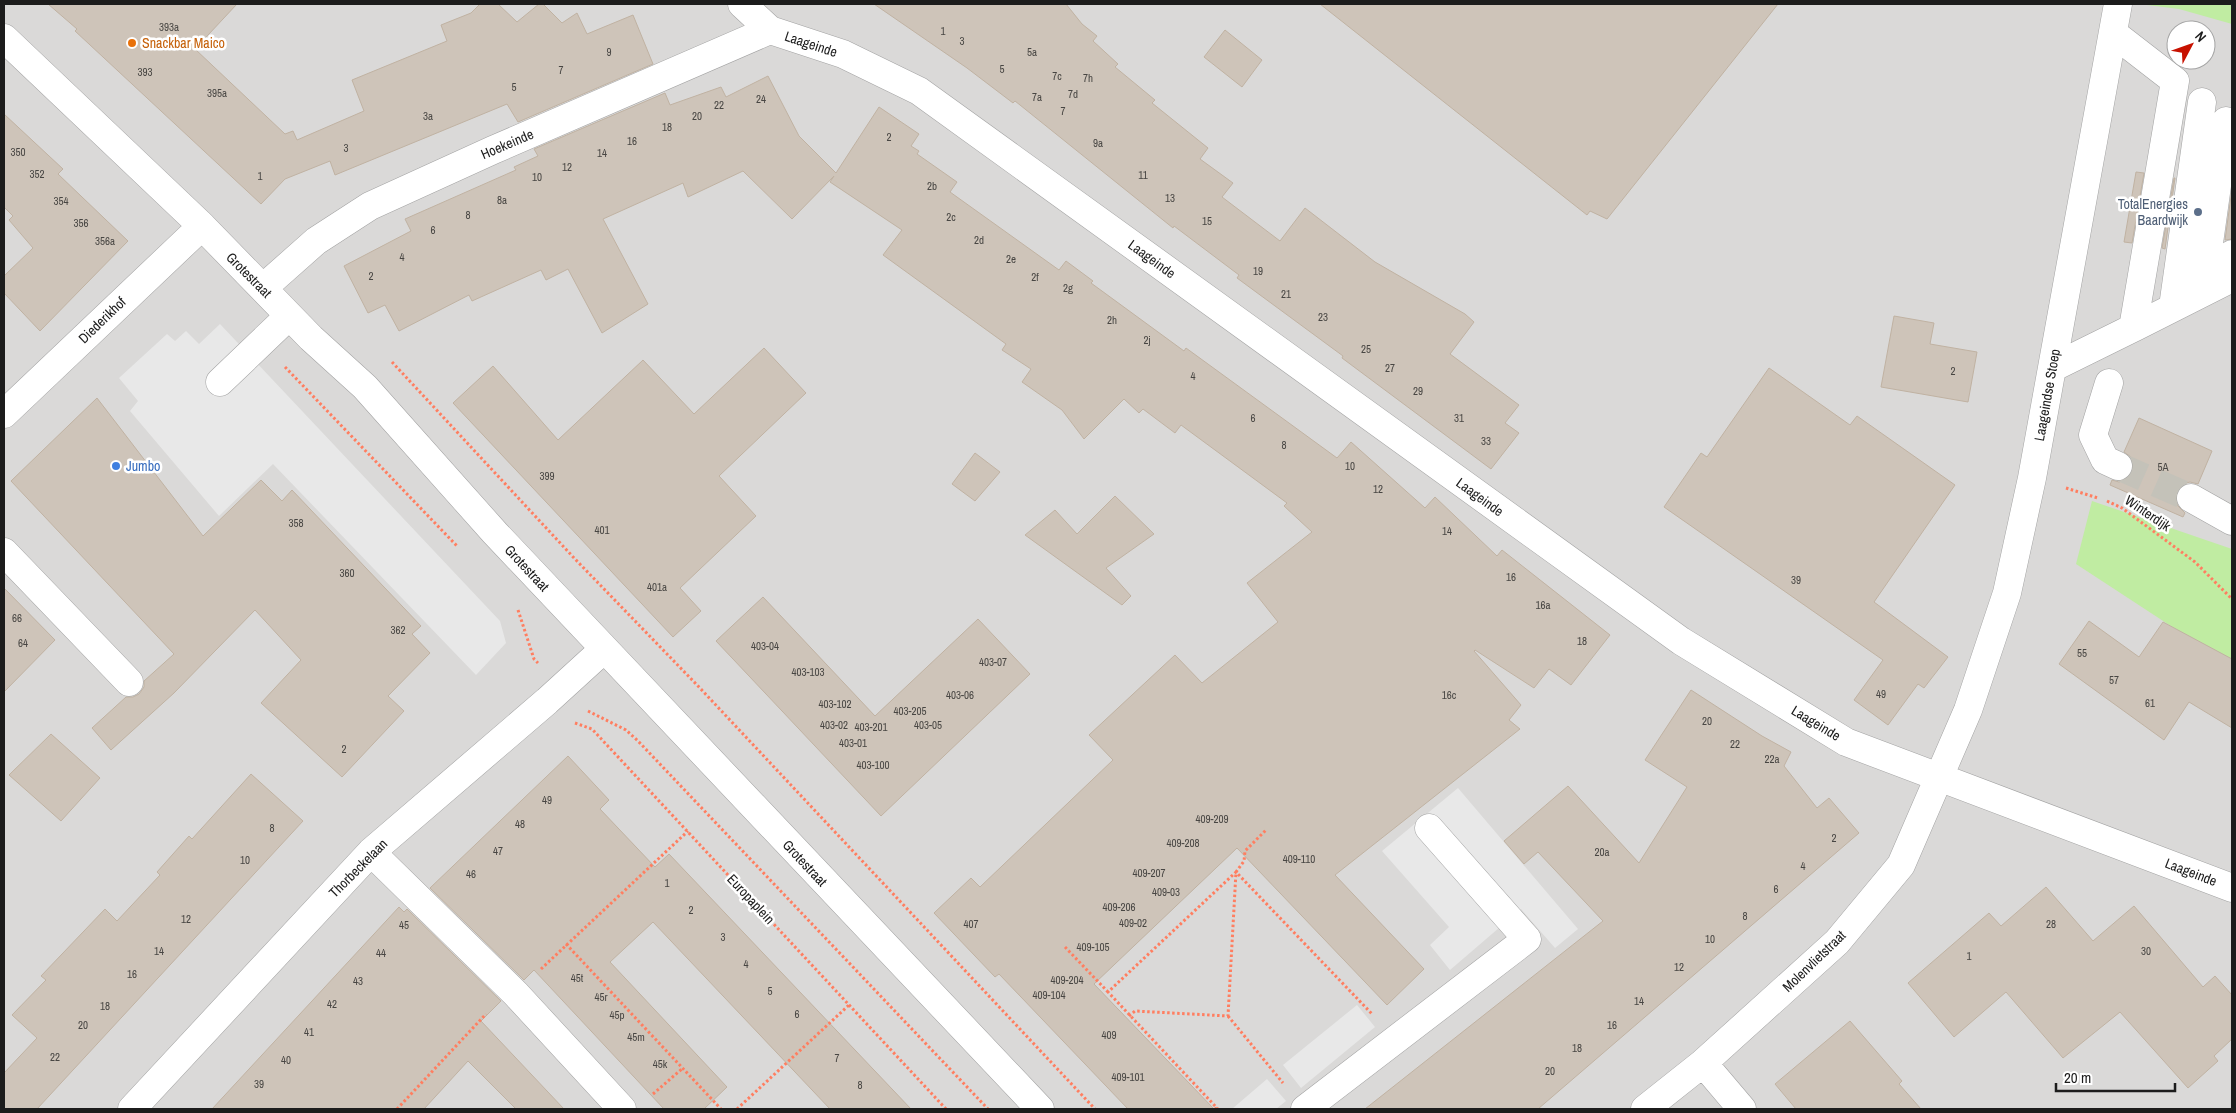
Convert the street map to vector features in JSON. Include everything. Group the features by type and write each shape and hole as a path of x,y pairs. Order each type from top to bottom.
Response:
{"street":[{"path":"742,4 770,30"},
{"name":"Laageindse Stoep","path":"1939,777 1968,710 2007,594 2032,478 2118,4"},
{"name":"Hoekeinde","path":"263,288 316,241 370,206 493,150 770,30"},
{"name":"Laageinde","path":"770,30 843,54 919,91 1681,641 1846,742 2232,888"},
{"path":"2112,33 2229,123 2202,293"},
{"name":"Grotestraat","path":"4,38 202,226 290,316 365,387 464,500 1040,1109"},
{"path":"2133,328 2175,81"},
{"path":"2173,308 2202,102"},
{"name":"Diederikhof","path":"4,414 202,226"},
{"path":"2052,368 2228,280 2232,254"},
{"path":"220,382 290,316"},
{"path":"2109,383 2093,435 2105,460 2118,466"},
{"path":"2192,498 2232,521"},
{"path":"4,552 129,682"},
{"name":"Thorbeckelaan","path":"132,1109 371,852 554,695 604,649"},
{"name":"Molenvlietstraat","path":"1645,1109 1702,1063 1837,942 1901,865 1939,777"},
{"path":"1305,1109 1527,939 1430,828"},
{"path":"371,852 516,994 622,1109"},
{"path":"1702,1063 1742,1109"}],"path":[{"path":"262,342 462,552"},
{"path":"388,358 1096,1109"},
{"name":"Winterdijk","path":"2032,478 2105,500 2122,508 2196,562 2232,599"},
{"path":"512,604 518,610 534,659 554,695 626,730 638,741 988,1109"},
{"name":"Europaplein","path":"554,695 562,718 592,729 946,1109"},
{"path":"1108,992 1236,872 1244,861 1245,851 1267,829"},
{"path":"1236,872 1396,1039"},
{"path":"1236,872 1228,1016 1305,1109"},
{"path":"566,944 721,1109"},
{"path":"1066,947 1216,1109"},
{"path":"737,1109 849,1005"},
{"path":"1129,1016 1135,1010 1228,1016"},
{"path":"649,1097 682,1068"}],"shaded area":[{"path":"4,4 2232,4 2232,1109 4,1109"},
{"path":"220,324 500,621 506,643 476,675 273,464 219,516 130,411 138,401 119,378 167,334 175,341 186,331 199,344"},
{"path":"1458,788 1578,929 1555,948 1521,909 1450,970 1430,945 1449,927 1382,851"},
{"path":"1357,1005 1375,1027 1301,1088 1283,1065"},
{"path":"1267,1079 1286,1101 1276,1109 1232,1109"}],"green space":[{"path":"2139,4 2232,4 2232,24 2179,9"},
{"path":"2092,501 2232,549 2232,666 2076,564"}],"building":[{"path":"48,4 237,4 195,49 285,134 293,131 297,140 364,111 352,80 447,41 441,25 471,13 480,4 498,4 517,22 539,4 543,4 562,23 577,13 587,34 633,15 653,64 518,122 507,104 335,175 330,161 285,179 261,204 75,31 77,29"},
{"path":"874,4 1066,4 1082,24 1097,36 1093,41 1118,64 1115,67 1155,100 1152,103 1208,148 1200,159 1233,183 1222,197 1280,241 1305,208 1375,262 1465,314 1474,322 1450,354 1519,405 1505,423 1519,433 1491,469 1237,278 1239,275 1174,226 1173,228 1015,101 1013,103 967,68"},
{"path":"1320,4 1778,4 1607,219 1590,211 1587,215"},
{"path":"1225,30 1262,60 1242,87 1204,57"},
{"path":"768,76 799,136 836,173 879,107 919,134 911,146 919,151 917,154 957,182 950,192 1059,270 1066,261 1093,281 1091,283 1184,351 1186,348 1337,458 1351,442 1425,508 1435,497 1497,556 1502,550 1610,635 1571,685 1549,669 1534,688 1475,650 1521,705 1509,720 1520,729 1335,875 1424,969 1387,1005 1237,848 1094,984 1214,1109 1128,1109 999,974 995,977 934,913 971,878 980,887 1113,760 1089,735 1175,655 1202,683 1278,622 1247,583 1312,532 1284,506 1287,503 1181,425 1175,433 1143,409 1139,413 1124,399 1084,439 1062,410 1022,382 1031,369 1002,350 1006,344 883,255 902,230 830,182 834,176 792,219 743,171 688,197 683,183 603,219 648,304 602,333 568,269 546,280 541,270 472,301 469,295 399,331 385,305 368,313 344,266 411,231 405,219 516,170 514,167 538,156 534,149 665,93 670,105 721,87 726,97"},
{"path":"4,114 63,169 58,174 128,241 40,331 4,293 4,276 33,248 9,220 13,216 4,207"},
{"path":"2136,172 2144,173 2132,243 2124,242"},
{"path":"2175,178 2165,249 2162,248"},
{"path":"2232,189 2232,239 2225,240"},
{"path":"1894,316 1934,323 1930,344 1977,352 1968,402 1881,387"},
{"path":"764,348 806,393 719,476 756,516 680,588 701,611 673,637 453,403 493,366 558,440 643,360 694,414"},
{"path":"1769,368 1850,425 1857,416 1955,485 1874,602 1948,657 1924,688 1918,684 1888,725 1854,700 1883,660 1664,507 1701,453 1707,457"},
{"path":"97,398 203,536 261,480 282,501 292,490 421,626 412,634 430,653 388,696 404,711 342,777 261,703 301,660 255,610 174,693 111,750 92,728 126,697 133,697 139,694 144,687 144,681 174,654 11,481"},
{"path":"2139,418 2212,451 2198,484 2190,482 2183,484 2177,491 2175,499 2178,506 2185,513 2183,517 2110,485 2112,480 2119,482 2127,479 2132,472 2133,464 2131,457 2124,452"},
{"path":"975,453 1000,472 975,501 952,484"},
{"path":"1115,496 1154,534 1106,568 1131,596 1122,605 1025,535 1055,510 1077,534"},
{"path":"4,588 55,640 4,692"},
{"path":"763,597 875,716 978,619 1030,674 881,816 716,641"},
{"path":"2089,621 2139,657 2163,622 2232,659 2232,728 2189,702 2164,740 2059,664"},
{"path":"1691,690 1762,736 1791,752 1784,766 1817,808 1829,798 1859,833 1538,1109 1365,1109 1603,921 1538,852 1524,864 1504,841 1568,786 1639,863 1687,787 1645,760"},
{"path":"51,734 100,778 61,821 9,775"},
{"path":"568,756 609,800 600,809 655,867 669,854 911,1109 830,1109 653,922 610,962 727,1087 704,1109 664,1109 534,970 524,980 430,888"},
{"path":"251,774 303,821 37,1109 4,1109 4,1073 37,1038 12,1015 46,980 41,976 105,909 117,921 160,875 157,872 189,836 192,839"},
{"path":"2046,887 2093,941 2134,906 2203,987 2215,976 2232,995 2232,1039 2214,1056 2218,1061 2188,1088 2120,1012 2063,1058 2006,992 1954,1037 1908,983 1989,913 2001,926"},
{"path":"399,907 404,912 407,909 501,1001 481,1021 564,1109 516,1109 468,1061 424,1109 212,1109"},
{"path":"1850,1021 1902,1081 1899,1084 1921,1109 1796,1109 1775,1084"}],"tunnel":[{"path":"2118,466 2191,498"}],"place":[{"name":"Snackbar Maico","path":"132,43"},
{"name":"TotalEnergies Baardwijk","path":"2198,212"},
{"name":"Jumbo","path":"116,466"}]}
